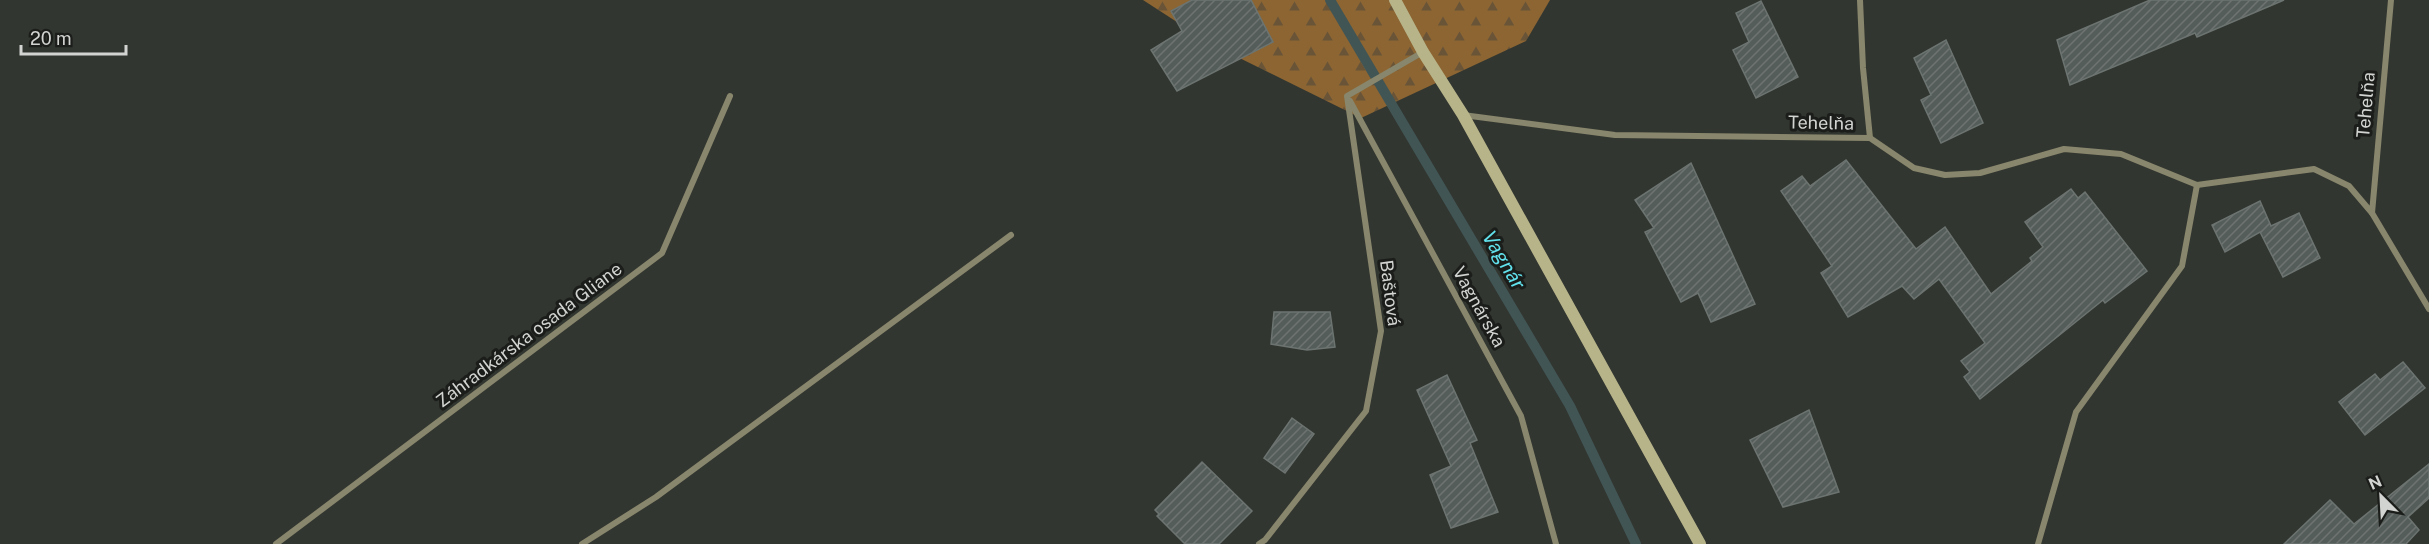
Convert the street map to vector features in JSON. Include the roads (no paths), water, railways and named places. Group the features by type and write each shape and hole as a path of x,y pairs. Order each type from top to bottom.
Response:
{"street":[{"path":"1395,0 1423,52 1463,115 1700,544"},
{"path":"1860,0 1863,68 1870,138"},
{"name":"Tehelňa","path":"2372,213 2391,0"},
{"path":"1347,96 1423,52"},
{"name":"Záhradkárska osada Gliane","path":"276,544 662,253 730,96"},
{"name":"Baštová","path":"1259,544 1265,540 1366,411 1382,331 1347,96"},
{"name":"Vagnárska","path":"1347,96 1521,416 1556,544"},
{"name":"Tehelňa","path":"1463,115 1615,135 1870,138 1914,168 1946,175 1980,172 2064,149 2121,154 2197,185 2314,169 2349,186 2372,213 2429,309"},
{"path":"2037,544 2076,412 2182,266 2197,185"},
{"path":"582,544 656,497 1011,235"}],"waterway":[{"name":"Vagnár","path":"1330,0 1570,406 1636,544"}]}
